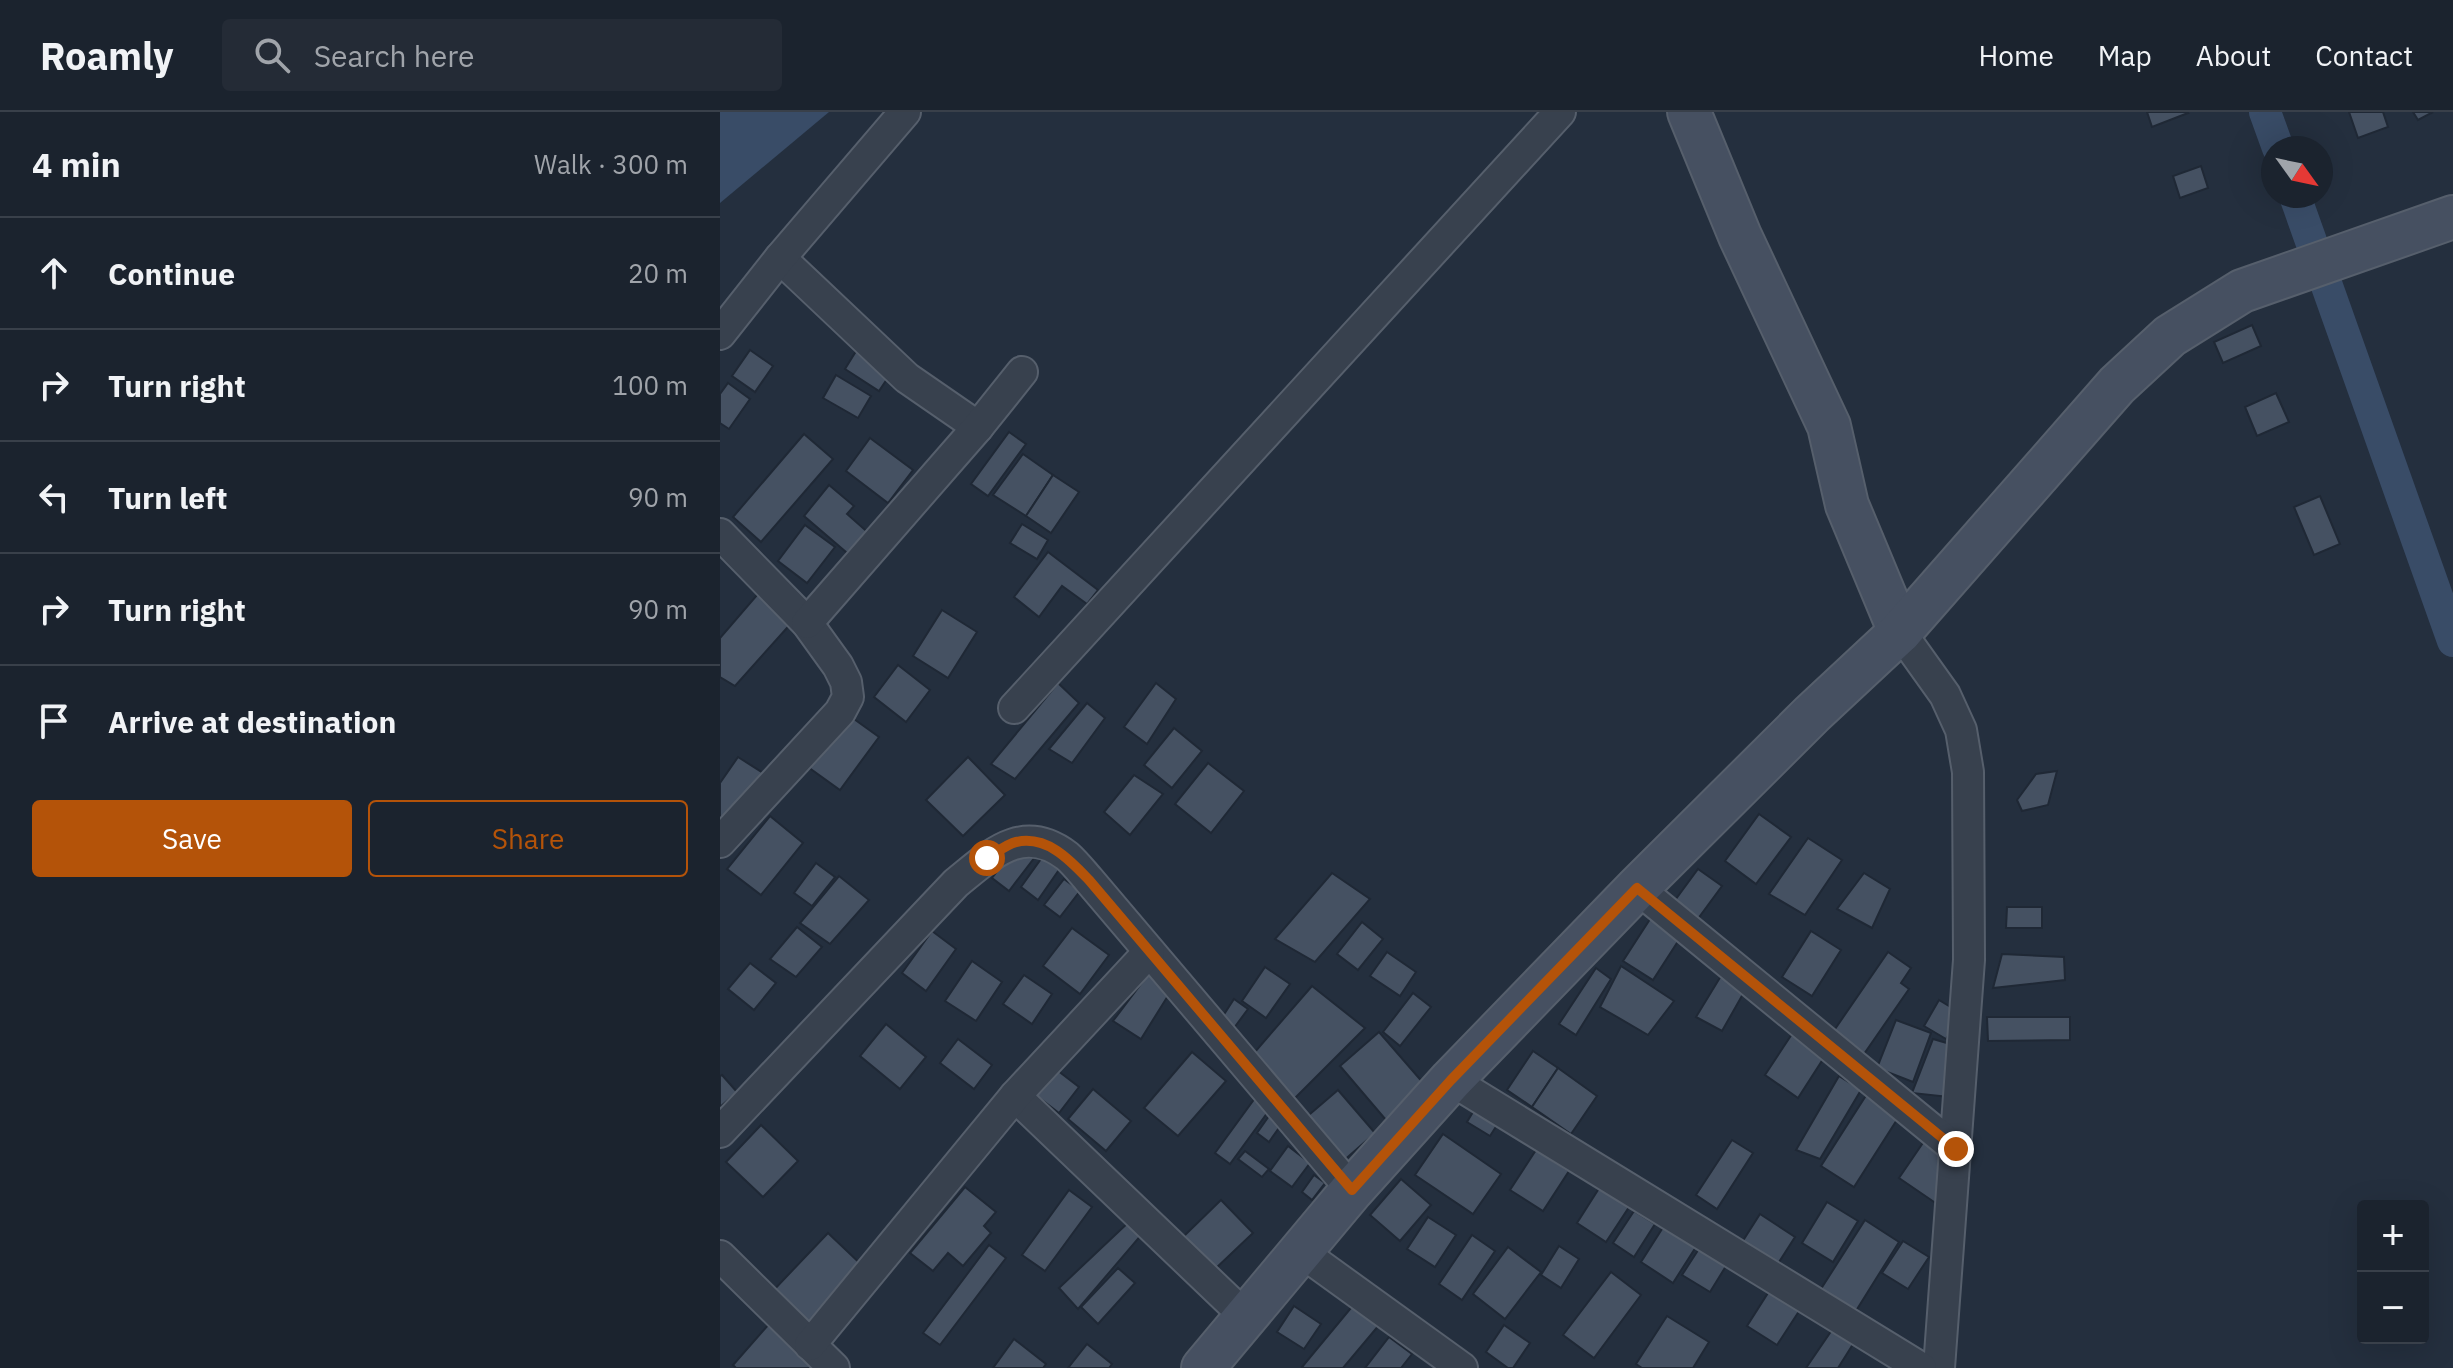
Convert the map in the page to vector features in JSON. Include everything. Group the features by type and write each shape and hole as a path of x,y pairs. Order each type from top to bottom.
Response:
{"main road":[{"path":"1689,112 1740,236 1829,426 1847,505 1900,632"},
{"path":"1203,1368 1352,1190 1451,1080 1637,888 1812,714 1900,632 2117,385 2170,336 2242,291 2453,217"}],"street":[{"path":"720,334 780,258 905,112"},
{"path":"1014,708 1560,112"},
{"path":"780,258 907,378 978,427"},
{"path":"807,623 1022,372"},
{"path":"720,534 807,623 838,666 846,682 848,697 840,712 720,842"},
{"path":"1900,632 1945,695 1961,730 1968,772 1969,960 1939,1368"},
{"path":"720,1132 956,883 987,858 1015,842 1042,843 1067,857 1089,880 1352,1190"},
{"path":"1637,888 1956,1149"},
{"path":"810,1345 1015,1096 1149,952"},
{"path":"1451,1080 1921,1368"},
{"path":"1015,1096 1245,1316"},
{"path":"1300,1251 1462,1368"},
{"path":"720,1256 834,1368"}],"water":[{"path":"720,112 829,112 720,203"}],"building":[{"path":"2147,112 2187,112 2188,113 2152,127"},
{"path":"2349,112 2383,112 2388,127 2358,138"},
{"path":"2413,112 2433,112 2418,120"},
{"path":"2201,166 2208,188 2180,198 2173,176"},
{"path":"2252,325 2261,346 2223,363 2214,342"},
{"path":"858,348 893,370 879,391 845,369"},
{"path":"750,350 773,366 755,392 732,376"},
{"path":"836,375 871,396 858,418 823,398"},
{"path":"728,383 750,399 729,429 720,423 720,394"},
{"path":"2276,393 2289,422 2257,436 2245,407"},
{"path":"1009,432 1026,444 988,496 971,484"},
{"path":"804,434 833,459 761,542 733,517"},
{"path":"870,438 913,470 888,503 846,471"},
{"path":"1023,454 1053,475 1026,516 993,495"},
{"path":"1053,475 1079,492 1051,533 1026,516"},
{"path":"829,485 854,506 847,514 872,536 853,558 804,516"},
{"path":"2320,496 2340,544 2314,555 2294,507"},
{"path":"1022,524 1048,540 1037,559 1010,543"},
{"path":"805,525 835,547 807,583 778,561"},
{"path":"1048,552 1098,590 1087,604 1062,586 1039,617 1014,597"},
{"path":"764,587 795,619 735,686 720,677 720,638"},
{"path":"942,610 977,632 948,678 913,656"},
{"path":"898,665 930,690 906,722 874,697"},
{"path":"1058,683 1079,703 1015,779 991,764"},
{"path":"1156,683 1176,699 1147,744 1124,727"},
{"path":"1087,703 1105,718 1072,763 1049,749"},
{"path":"847,714 879,737 840,790 808,767"},
{"path":"1174,728 1202,751 1172,788 1144,765"},
{"path":"738,757 771,778 720,835 720,783"},
{"path":"968,757 1005,795 963,836 926,800"},
{"path":"1208,763 1244,791 1211,833 1175,804"},
{"path":"2057,771 2048,805 2022,811 2017,800 2036,774"},
{"path":"1134,775 1163,794 1130,835 1104,812"},
{"path":"1759,814 1791,837 1756,884 1725,861"},
{"path":"770,816 803,843 761,895 727,869"},
{"path":"1808,838 1842,860 1805,915 1769,894"},
{"path":"1014,849 1038,853 1009,891 992,878"},
{"path":"1046,852 1063,864 1038,900 1021,887"},
{"path":"816,863 835,877 812,906 794,893"},
{"path":"1698,869 1722,886 1697,920 1673,903"},
{"path":"1332,873 1370,899 1315,962 1275,939"},
{"path":"1864,873 1890,889 1872,928 1837,909"},
{"path":"839,876 869,900 830,944 800,923"},
{"path":"1064,879 1080,891 1060,917 1044,905"},
{"path":"2007,907 2042,907 2042,928 2006,928"},
{"path":"1654,913 1684,932 1653,980 1623,961"},
{"path":"1362,922 1383,939 1358,970 1337,954"},
{"path":"797,927 822,947 796,977 770,959"},
{"path":"1072,928 1109,955 1080,994 1043,966"},
{"path":"932,931 956,949 926,991 902,973"},
{"path":"1811,931 1841,950 1812,996 1782,977"},
{"path":"1387,952 1416,972 1400,996 1370,976"},
{"path":"1888,952 1911,968 1901,983 1909,989 1864,1054 1833,1032"},
{"path":"2002,954 2064,957 2065,980 1993,988"},
{"path":"972,961 1002,982 976,1021 945,1001"},
{"path":"750,963 776,983 754,1010 728,989"},
{"path":"1621,966 1674,1001 1648,1035 1600,1007"},
{"path":"1265,967 1290,984 1266,1018 1242,1001"},
{"path":"1596,968 1611,979 1576,1035 1559,1024"},
{"path":"1724,971 1747,987 1722,1031 1696,1017"},
{"path":"1150,972 1171,991 1141,1039 1113,1021"},
{"path":"1024,975 1052,994 1032,1024 1003,1004"},
{"path":"1312,986 1365,1028 1289,1104 1254,1053"},
{"path":"1413,993 1431,1007 1400,1046 1383,1032"},
{"path":"1234,999 1248,1009 1234,1028 1221,1019"},
{"path":"1939,1000 1962,1014 1946,1039 1924,1026"},
{"path":"1987,1017 2070,1017 2070,1040 1988,1041"},
{"path":"1896,1020 1931,1033 1913,1082 1877,1068"},
{"path":"886,1024 926,1057 900,1089 860,1056"},
{"path":"1379,1032 1425,1085 1386,1120 1340,1066"},
{"path":"1792,1034 1825,1056 1798,1098 1765,1075"},
{"path":"958,1039 992,1065 974,1089 940,1063"},
{"path":"1933,1039 1957,1046 1949,1097 1912,1093"},
{"path":"1533,1051 1558,1068 1532,1107 1507,1090"},
{"path":"1192,1052 1226,1081 1178,1136 1144,1108"},
{"path":"1053,1067 1079,1087 1059,1113 1033,1093"},
{"path":"1558,1068 1597,1096 1571,1134 1532,1107"},
{"path":"720,1076 737,1092 720,1107"},
{"path":"1839,1076 1861,1090 1820,1159 1796,1150"},
{"path":"1093,1089 1131,1121 1106,1151 1068,1119"},
{"path":"1338,1090 1375,1133 1341,1163 1303,1120"},
{"path":"1258,1094 1273,1105 1230,1164 1215,1153"},
{"path":"1867,1094 1900,1115 1854,1187 1821,1166"},
{"path":"1476,1107 1499,1122 1490,1136 1467,1122"},
{"path":"1269,1116 1281,1125 1269,1142 1257,1133"},
{"path":"761,1125 798,1161 763,1197 726,1162"},
{"path":"1443,1134 1501,1174 1473,1214 1415,1175"},
{"path":"1929,1134 1953,1150 1937,1204 1899,1178"},
{"path":"1732,1140 1753,1153 1717,1209 1696,1195"},
{"path":"1288,1146 1310,1163 1292,1187 1270,1171"},
{"path":"1536,1150 1569,1171 1543,1211 1510,1190"},
{"path":"1245,1151 1269,1169 1262,1177 1238,1159"},
{"path":"1314,1175 1325,1183 1312,1200 1302,1192"},
{"path":"1401,1179 1431,1205 1400,1241 1370,1215"},
{"path":"1605,1179 1635,1198 1606,1242 1577,1223"},
{"path":"965,1187 996,1212 984,1226 991,1233 963,1266 948,1253 933,1271 910,1253"},
{"path":"1069,1190 1092,1207 1045,1271 1022,1255"},
{"path":"1221,1200 1253,1233 1214,1270 1183,1237"},
{"path":"1827,1202 1858,1221 1833,1262 1802,1243"},
{"path":"1634,1211 1655,1224 1634,1257 1613,1243"},
{"path":"1760,1214 1795,1237 1774,1270 1739,1247"},
{"path":"1428,1217 1456,1235 1435,1267 1407,1249"},
{"path":"1669,1218 1701,1239 1673,1283 1641,1262"},
{"path":"1132,1219 1143,1233 1078,1309 1059,1288"},
{"path":"1865,1220 1899,1242 1854,1314 1819,1292"},
{"path":"828,1233 867,1270 809,1331 770,1294"},
{"path":"1472,1235 1495,1251 1462,1300 1439,1284"},
{"path":"1704,1241 1731,1258 1710,1292 1682,1275"},
{"path":"1903,1241 1929,1257 1908,1289 1882,1273"},
{"path":"989,1245 1006,1258 940,1345 923,1333"},
{"path":"1559,1246 1579,1259 1561,1288 1541,1275"},
{"path":"1508,1247 1541,1272 1505,1319 1473,1294"},
{"path":"1118,1268 1135,1283 1098,1324 1081,1307"},
{"path":"1611,1272 1641,1295 1594,1358 1563,1335"},
{"path":"1775,1282 1805,1302 1777,1345 1747,1326"},
{"path":"1360,1297 1385,1318 1343,1368 1302,1367"},
{"path":"1294,1306 1321,1324 1304,1349 1277,1332"},
{"path":"1667,1316 1709,1342 1693,1368 1642,1368 1636,1364"},
{"path":"769,1324 819,1368 736,1368 733,1365"},
{"path":"1504,1325 1530,1343 1513,1368 1508,1368 1486,1352"},
{"path":"1834,1327 1855,1341 1838,1368 1806,1368"},
{"path":"1389,1337 1412,1354 1401,1368 1365,1368"},
{"path":"1014,1339 1046,1364 1043,1368 993,1368"},
{"path":"1087,1344 1112,1364 1109,1368 1068,1368"}],"waterway":[{"path":"2265,112 2274,136"},
{"path":"2299,208 2453,641"}],"route":[{"path":"987,858 1015,842 1042,843 1067,857 1352,1190 1451,1080 1637,888 1956,1149"}]}
